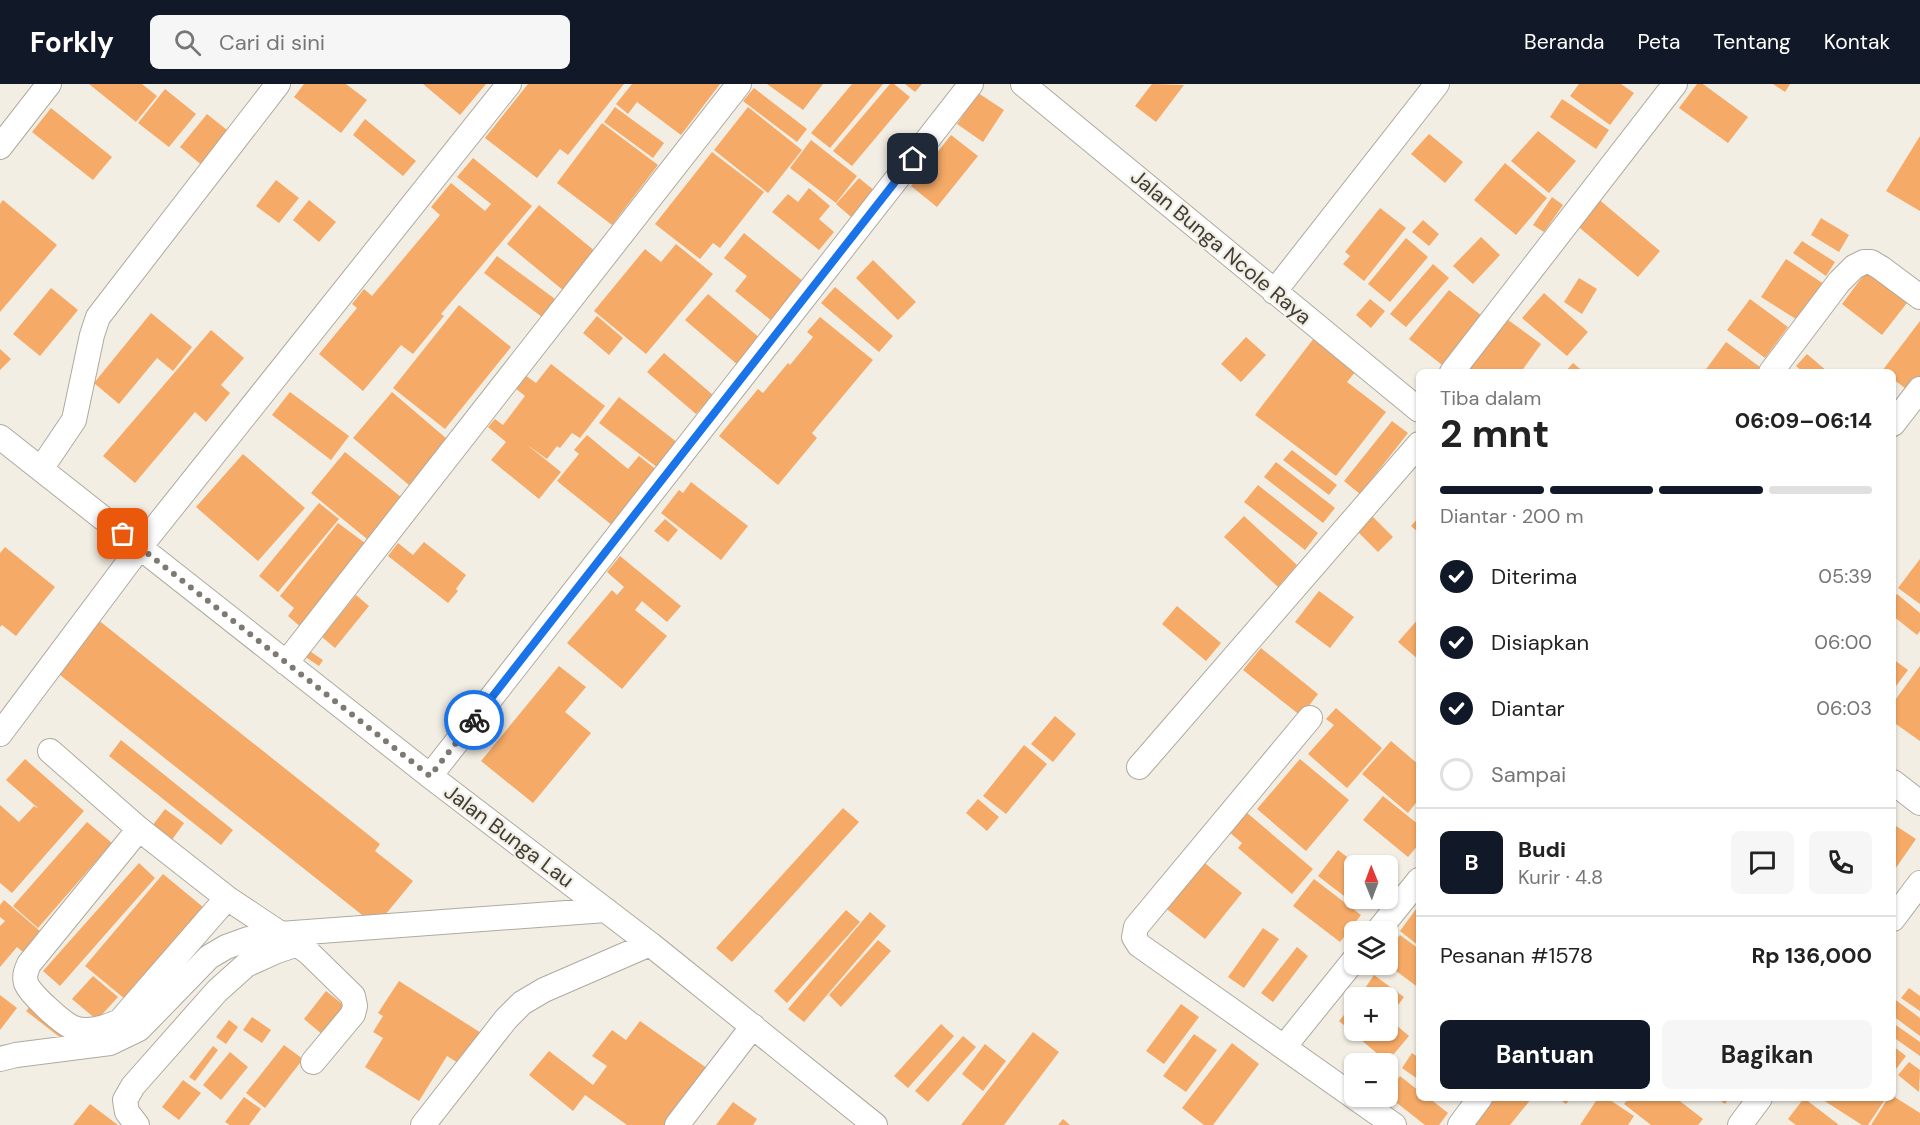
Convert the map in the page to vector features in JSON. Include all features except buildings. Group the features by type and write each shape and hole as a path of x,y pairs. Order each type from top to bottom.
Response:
{"street":[{"path":"0,147 50,84"},
{"path":"41,469 74,420 98,317 278,84"},
{"path":"0,734 140,547 509,84"},
{"path":"286,663 739,84"},
{"path":"430,776 971,84"},
{"name":"Jalan Bunga Ncole Raya","path":"1023,84 1416,408"},
{"path":"1274,291 1437,84"},
{"path":"1454,369 1675,84"},
{"path":"1773,369 1839,282 1854,267 1864,262 1871,262 1881,268 1920,297"},
{"path":"1896,420 1920,389"},
{"name":"Jalan Bunga Lau","path":"0,437 430,776 650,944 875,1125"},
{"path":"1139,767 1416,447"},
{"path":"1310,717 1136,927 1134,937 1139,945 1394,1125"},
{"path":"50,751 139,829 227,898 311,954 353,996 355,1006 353,1014 313,1062"},
{"path":"1896,784 1920,803"},
{"path":"139,829 29,964 26,972 27,985 31,992 73,1028 99,1028 120,1021 227,898"},
{"path":"1896,916 1920,883"},
{"path":"1386,921 1416,884"},
{"path":"0,1059 110,1043 140,1029 209,957 226,947 248,939 289,939 606,910"},
{"path":"133,1124 127,1112 125,1100 133,1086 217,991 246,965 277,951 289,939"},
{"path":"423,1125 506,1019 522,1003 544,990 650,944"},
{"path":"1284,1047 1344,972"},
{"path":"677,1125 753,1026"},
{"path":"1460,1125 1478,1101"},
{"path":"1740,1125 1758,1101"}],"way so far":[{"path":"123,534 430,776 474,720"}],"route":[{"path":"474,720 913,159"}]}
